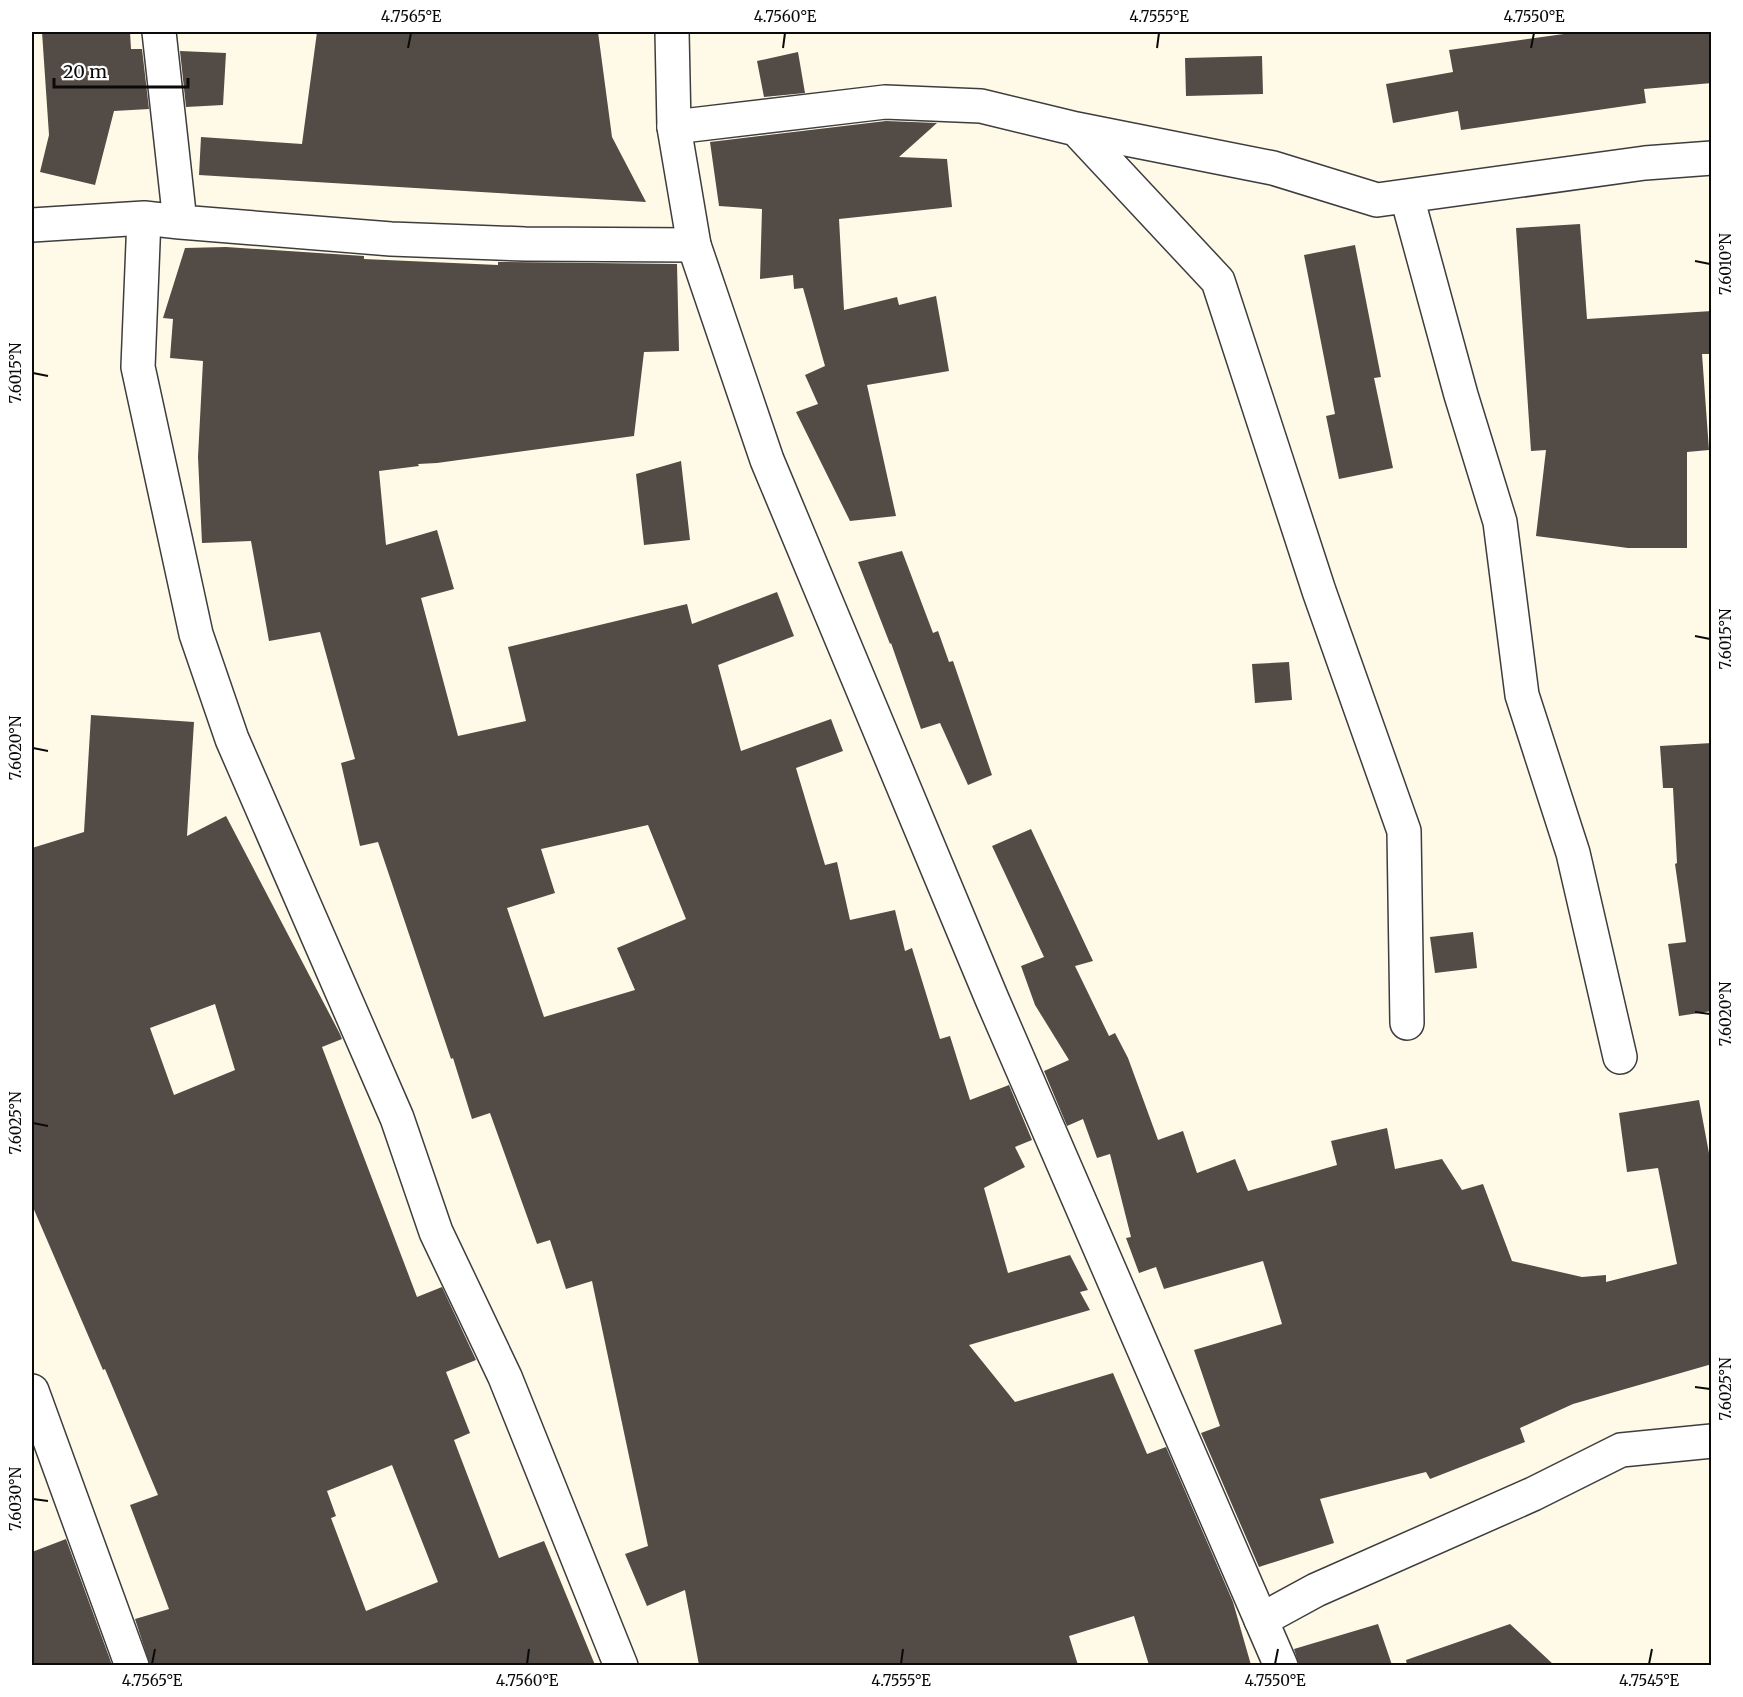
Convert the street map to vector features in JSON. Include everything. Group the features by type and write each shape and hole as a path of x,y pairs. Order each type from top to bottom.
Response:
{"street":[{"path":"159,32 180,222"},
{"path":"672,32 674,127 694,245 767,460 992,999 1281,1665"},
{"path":"674,127 885,102 981,106 1076,129 1273,168 1392,198 1712,156"},
{"path":"1076,129 1218,281 1316,580 1404,831 1407,1023"},
{"path":"1392,198 1461,395 1500,522 1522,695 1573,853 1620,1057"},
{"path":"144,218 138,367 196,634 232,739 397,1118 435,1232 506,1377 621,1665"},
{"path":"32,225 144,218 402,239 525,244 694,245"},
{"path":"32,1391 132,1665"},
{"path":"1260,1620 1316,1590 1533,1494 1621,1450 1712,1441"}],"building":[{"path":"42,32 130,32 131,49 142,49 149,109 114,111 95,185 40,172 49,135"},
{"path":"317,32 598,32 612,137 646,202 199,175 201,137 302,144"},
{"path":"1578,32 1712,32 1712,83 1644,89 1646,103 1461,130 1458,111 1393,123 1386,84 1453,72 1449,50"},
{"path":"180,51 226,53 223,105 186,107"},
{"path":"798,52 805,93 764,97 757,61"},
{"path":"1262,56 1263,94 1186,96 1185,58"},
{"path":"886,121 937,123 899,157 947,159 952,207 839,219 844,310 897,297 899,305 936,296 949,371 867,385 896,516 850,521 796,412 818,404 805,375 825,366 803,288 794,289 793,275 760,279 762,209 719,206 710,142"},
{"path":"1580,224 1587,319 1712,311 1712,354 1702,354 1709,450 1687,452 1687,548 1628,548 1536,536 1546,450 1531,451 1516,228"},
{"path":"1355,245 1381,377 1374,378 1393,468 1339,479 1326,416 1335,414 1304,255"},
{"path":"226,247 364,256 364,259 498,265 498,262 677,264 679,351 644,352 634,436 379,471 386,545 437,530 454,589 421,598 458,736 526,721 508,647 687,604 692,624 777,592 794,636 718,665 741,751 831,719 843,751 796,768 825,865 837,862 850,920 895,910 905,951 912,948 940,1039 950,1036 970,1100 1009,1085 1032,1140 1015,1147 1025,1167 984,1188 1008,1273 1070,1255 1088,1290 1080,1292 1090,1310 969,1345 1015,1402 1113,1373 1147,1454 1166,1447 1233,1602 1251,1665 1149,1665 1134,1616 1069,1636 1078,1665 699,1665 685,1590 647,1606 625,1554 648,1546 592,1281 566,1289 550,1240 537,1244 490,1113 472,1119 378,842 360,846 341,763 355,759 320,632 269,641 251,541 202,543 198,457 203,361 170,358 173,319 163,318 185,248","holes":["648,825 686,919 617,948 635,990 544,1017 507,908 555,893 541,849"]},
{"path":"681,461 690,540 644,545 636,474"},
{"path":"902,551 933,633 938,631 949,662 953,661 992,775 968,785 940,723 921,729 891,643 858,562"},
{"path":"1289,662 1292,700 1255,703 1252,664"},
{"path":"91,715 194,722 187,836 226,816 340,1034 342,1039 322,1047 417,1297 442,1287 476,1360 446,1372 470,1433 454,1440 499,1558 544,1541 595,1665 150,1665 135,1619 169,1609 130,1505 158,1495 32,1205 32,848 84,832","holes":["215,1004 235,1070 174,1095 150,1028","392,1465 438,1582 366,1611 331,1518 336,1516 327,1491"]},
{"path":"1712,743 1712,1011 1679,1016 1668,944 1686,942 1675,864 1677,863 1673,788 1663,788 1660,746"},
{"path":"1031,829 1093,961 1075,966 1109,1036 1115,1033 1128,1058 1158,1140 1183,1131 1197,1173 1235,1159 1248,1191 1337,1165 1331,1141 1387,1128 1395,1169 1442,1159 1462,1190 1483,1184 1512,1261 1582,1277 1606,1275 1606,1282 1677,1264 1658,1168 1627,1172 1619,1113 1699,1100 1712,1169 1712,1364 1573,1404 1520,1428 1525,1442 1430,1479 1426,1472 1320,1499 1334,1543 1259,1567 1201,1433 1220,1426 1194,1350 1282,1324 1263,1261 1164,1289 1156,1267 1139,1273 1126,1238 1131,1237 1110,1154 1097,1158 1083,1119 1067,1126 1044,1071 1069,1060 1035,1005 1021,966 1044,957 992,846"},
{"path":"1473,932 1477,968 1435,973 1430,937"},
{"path":"66,1539 112,1665 32,1665 32,1552"},
{"path":"1378,1624 1392,1665 1299,1665 1294,1649"},
{"path":"1510,1624 1554,1665 1407,1665 1406,1660"}]}
